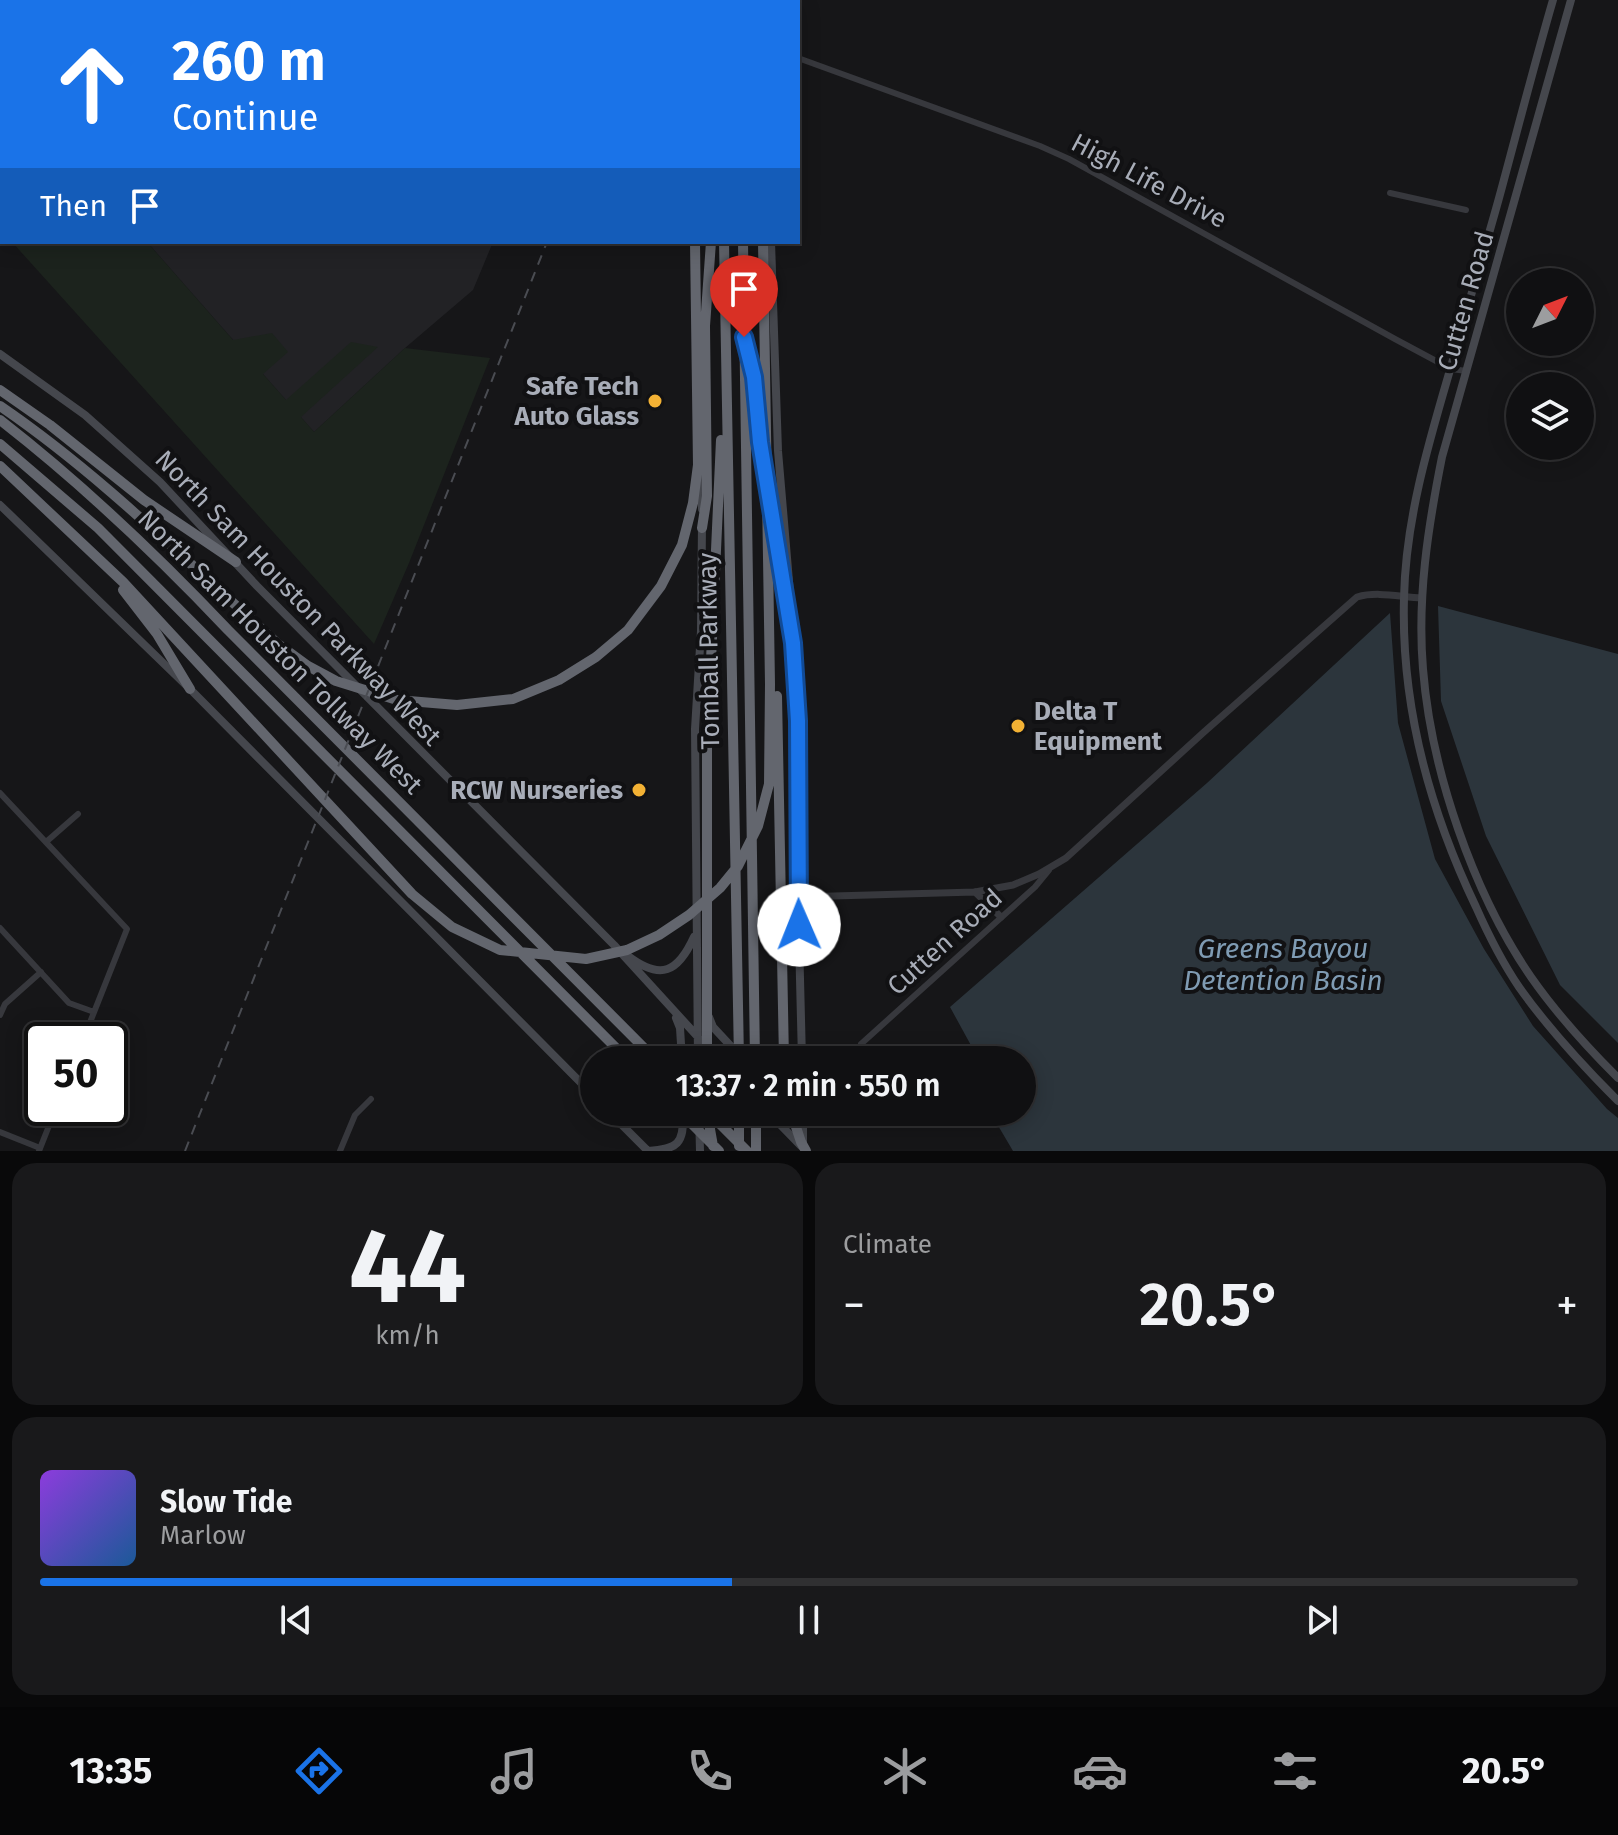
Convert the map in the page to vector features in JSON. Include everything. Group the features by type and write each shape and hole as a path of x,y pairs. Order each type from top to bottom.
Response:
{"highway":[{"path":"0,406 97,479 278,644 308,666 336,681 397,700 457,705 513,699 559,680 596,657 628,630 661,586 682,545 693,503 698,465 697,244"},
{"path":"702,528 707,496 705,326 711,244"},
{"name":"Tomball Parkway","path":"724,244 740,1046"},
{"name":"Tomball Parkway","path":"743,244 754,1046"},
{"path":"0,466 123,582 412,894 452,927 500,950 586,959 627,950 659,935 689,915 720,888 738,866 758,826 769,784 763,244"},
{"path":"707,1046 707,748 725,334"},
{"path":"744,337 754,377 760,442 793,643"},
{"path":"0,390 50,425 144,500 236,562"},
{"name":"North Sam Houston Tollway West","path":"0,420 44,454 175,574 642,1046"},
{"name":"North Sam Houston Tollway West","path":"0,444 98,528 614,1046"},
{"path":"766,459 771,482 774,543 784,1046"},
{"path":"0,473 119,586 157,634 190,689"},
{"path":"694,1126 716,1151"},
{"path":"711,1126 716,1151"},
{"path":"722,1126 747,1151"},
{"path":"739,1126 739,1151"},
{"path":"756,1126 756,1151"},
{"path":"796,1126 804,1151"}],"main road":[{"name":"Cutten Road","path":"1404,597 1410,533 1425,453 1553,0"},
{"name":"Cutten Road","path":"1422,598 1429,527 1441,460 1571,0"},
{"path":"1485,242 1502,247"},
{"path":"697,244 702,528 701,631 695,729 697,1046"},
{"path":"771,244 778,451 798,721 801,1046"},
{"name":"North Sam Houston Parkway West","path":"0,354 85,415 160,482 257,586 614,945 706,1046"},
{"path":"0,505 190,689 580,1082"},
{"path":"1404,597 1408,686 1414,723 1443,833 1464,883 1491,940 1518,986 1564,1045 1618,1101"},
{"path":"1422,598 1423,667 1435,746 1457,825 1476,877 1531,977 1575,1033 1618,1078"},
{"path":"614,945 642,967 656,971 678,963 696,933"},
{"path":"697,974 713,1027 729,1046"},
{"path":"672,1010 680,1028 681,1046"},
{"path":"623,1126 648,1151 674,1147 680,1141 683,1126"},
{"path":"699,1126 700,1151"},
{"path":"781,1126 804,1151"},
{"path":"803,1126 804,1151"}],"street":[{"name":"High Life Drive","path":"800,59 1069,159 1451,369 1467,371"},
{"path":"1390,193 1466,210"},
{"name":"Cutten Road","path":"798,897 975,892 1013,885 1039,874 1066,858 1357,597 1381,594 1422,598"},
{"path":"0,793 127,929 90,1022"},
{"path":"46,842 78,814"},
{"name":"Cutten Road","path":"861,1044 1035,887 1052,867"},
{"path":"975,892 1001,917"},
{"path":"0,928 69,1003 94,1012"},
{"path":"0,1015 5,1004 41,972"},
{"path":"352,1151 340,1149 355,1115 371,1099"},
{"path":"0,1132 40,1150 49,1126"}],"shaded area":[{"path":"14,244 149,244 233,340 272,333 288,352 263,374 286,400 351,342 378,347 301,417 314,432 405,348 490,358 374,644"},
{"path":"149,244 492,244 473,290 314,432"}],"water":[{"path":"1438,606 1618,654 1618,1043 1560,985 1486,836 1441,701"},
{"name":"Greens Bayou Detention Basin","path":"1390,613 1398,723 1435,859 1484,949 1533,1026 1618,1118 1618,1151 1013,1151 998,1126 1036,1126 1036,1046 971,1046 950,1007 1207,783"}],"railway":[{"path":"185,1151 546,244"}],"place":[{"name":"Safe Tech Auto Glass","path":"655,401"},
{"name":"Delta T Equipment","path":"1018,726"},
{"name":"RCW Nurseries","path":"639,790"}],"route":[{"path":"744,337 754,377 760,442 793,643 798,721 799,925"}]}
